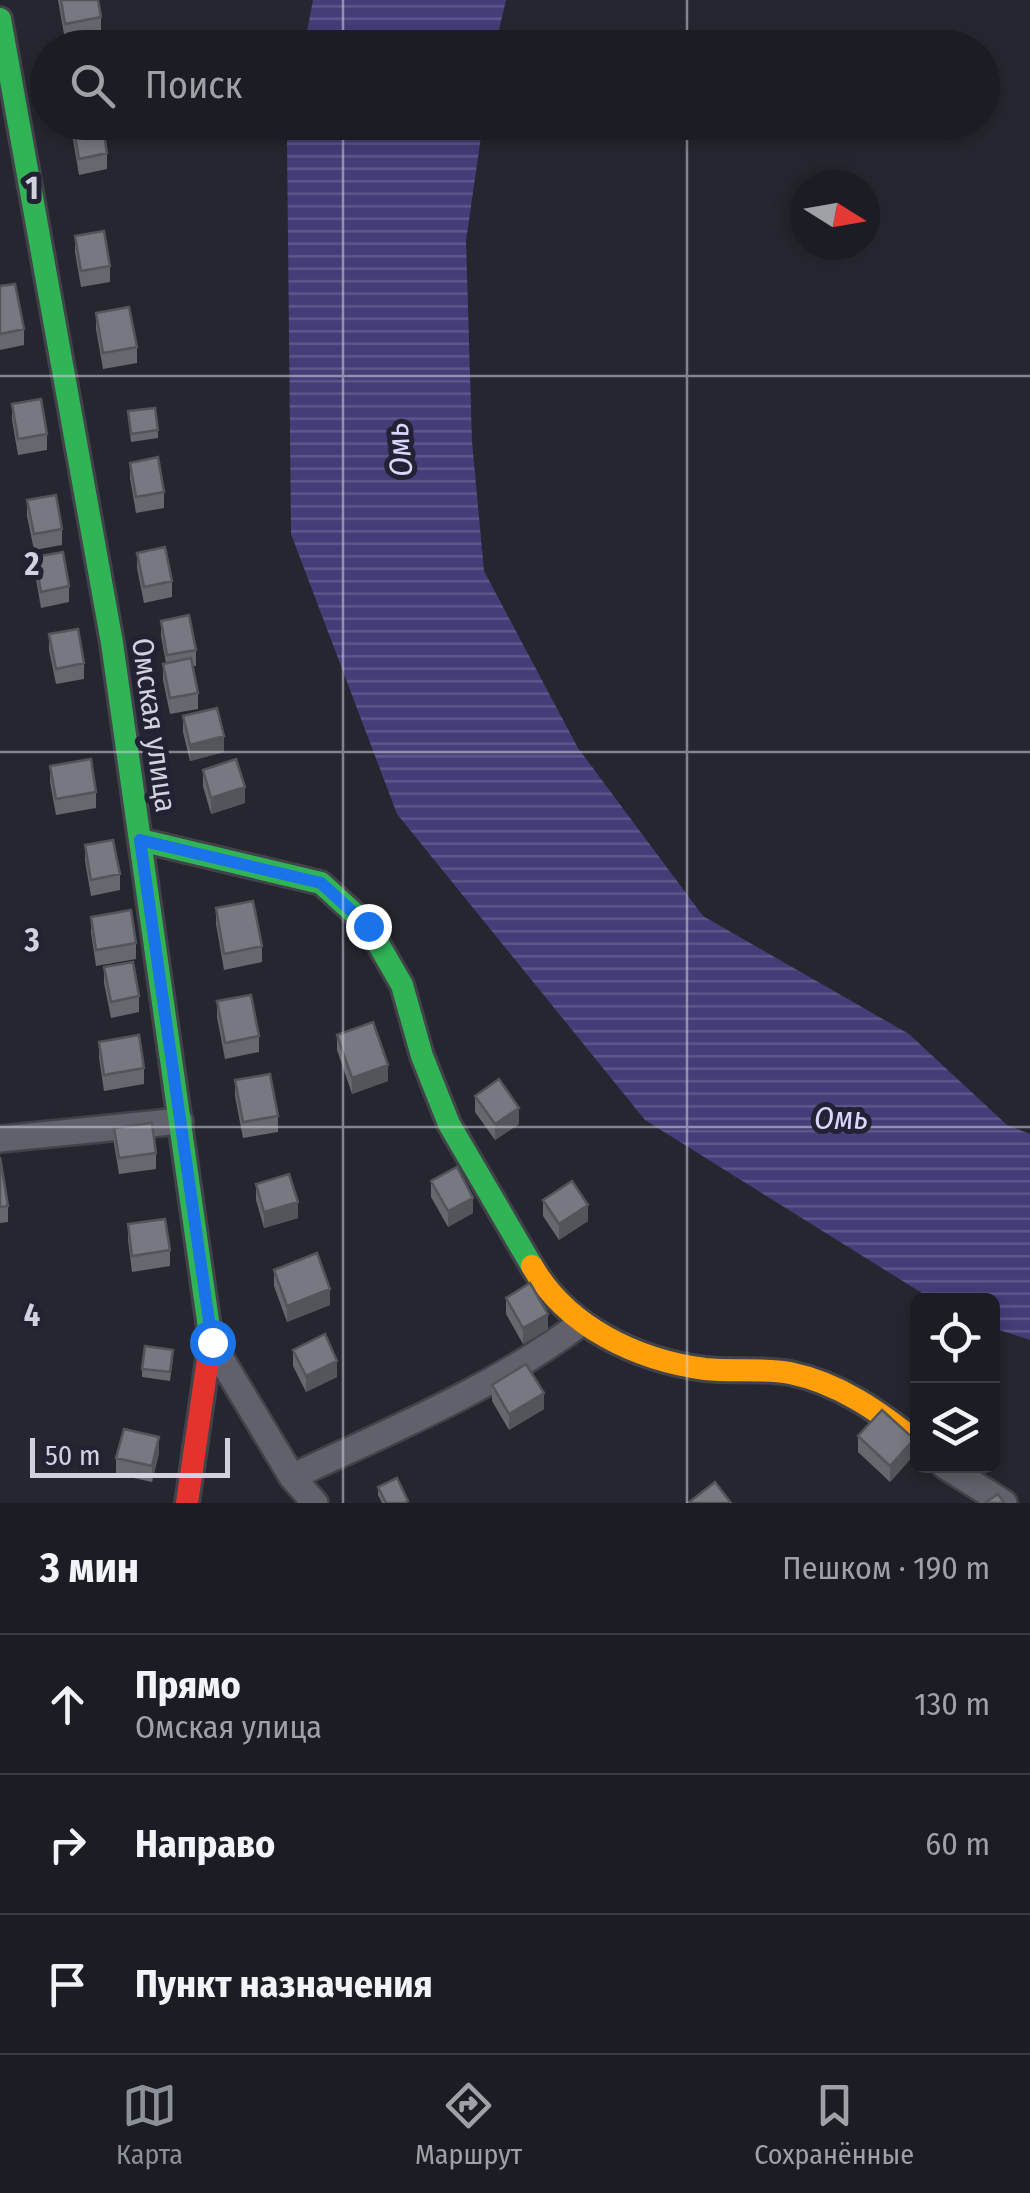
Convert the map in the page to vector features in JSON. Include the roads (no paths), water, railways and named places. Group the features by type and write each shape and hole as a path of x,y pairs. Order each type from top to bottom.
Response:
{"street":[{"name":"Омская улица","path":"0,19 112,643 212,1342 187,1503"},
{"path":"140,840 321,883 368,926 402,985 422,1056 450,1124 536,1273 581,1323 646,1357 704,1368 790,1374 842,1390 881,1413 910,1437"},
{"path":"0,1140 180,1121"},
{"path":"292,1477 496,1376 549,1347 581,1323"},
{"path":"212,1342 292,1477 315,1503"},
{"path":"955,1473 1004,1503"}],"water":[{"path":"313,0 506,0 499,30 307,30"},
{"name":"Омь","path":"287,140 481,140 466,241 472,441 484,571 578,748 703,916 909,1034 1007,1125 1030,1134 1030,1340 1000,1330 1000,1293 922,1293 645,1120 397,814 291,534"}]}
